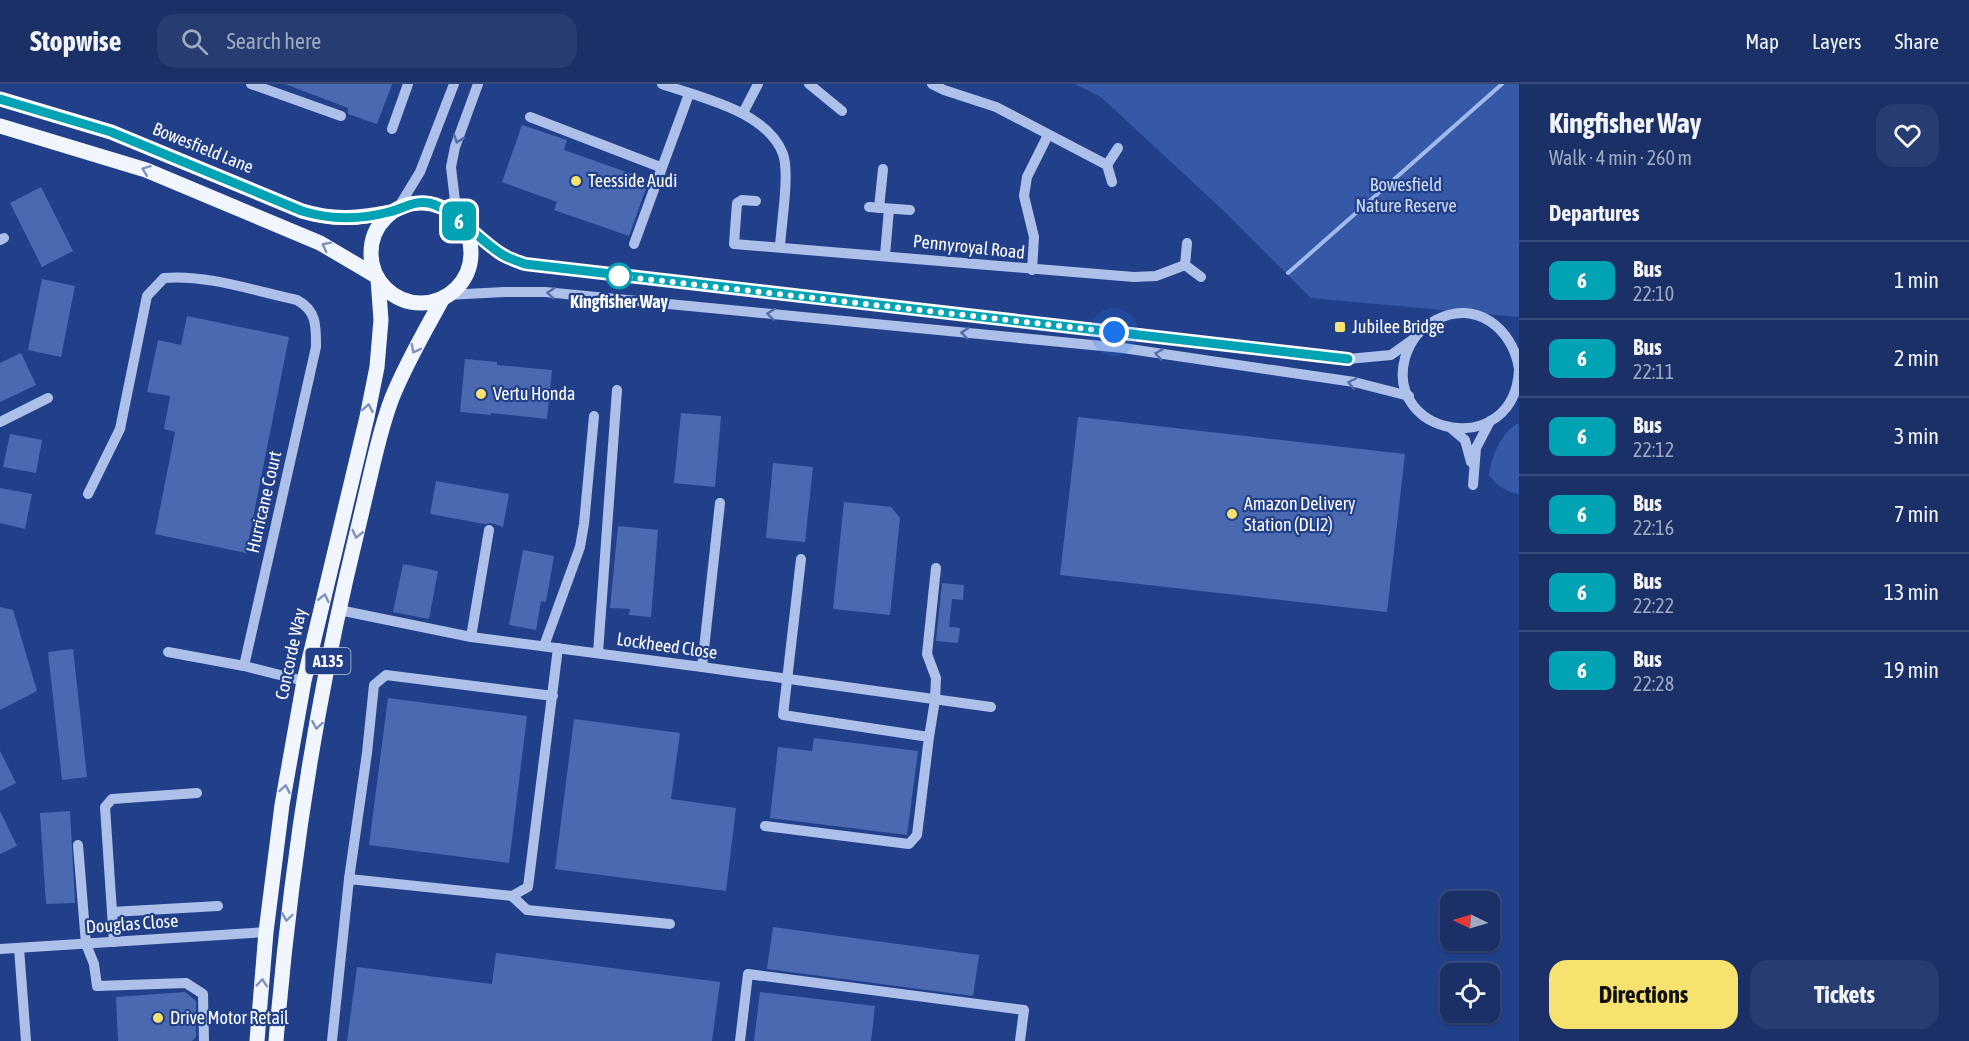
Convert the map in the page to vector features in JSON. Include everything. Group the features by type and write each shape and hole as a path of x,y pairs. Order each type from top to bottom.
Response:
{"main road":[{"name":"Bowesfield Lane","path":"0,99 111,132 302,211 323,217 347,218 395,210"},
{"path":"0,126 146,170 320,243 377,278 393,294 408,301 426,303 445,296"},
{"path":"395,210 411,204 426,203 441,207 460,221"},
{"name":"A135","path":"377,278 372,263 371,245 377,229 395,210"},
{"name":"A135","path":"276,1041 286,931 302,807 323,685 339,610 377,445 391,400 412,353 445,296 462,282 471,260 470,242 460,221"},
{"name":"Concorde Way","path":"257,1041 266,932 282,805 304,681 377,367 381,320 377,278"}],"street":[{"path":"251,84 341,116"},
{"path":"392,129 408,84"},
{"path":"395,210 420,172 454,84"},
{"path":"478,84 455,147 451,167 460,221 501,255 525,264 1348,359 1391,355 1438,318 1460,313 1471,314 1492,322 1501,329 1516,348 1519,369 1516,396 1490,421 1476,428 1452,429"},
{"path":"662,84 743,113 758,123 772,137 783,156 785,178 780,247"},
{"path":"743,113 758,84"},
{"path":"808,84 842,111"},
{"path":"932,84 996,107 1107,165 1112,182"},
{"path":"634,244 660,167 689,94"},
{"path":"530,117 660,167"},
{"path":"1032,270 1034,237 1024,196 1027,177 1048,135"},
{"path":"1107,165 1118,148"},
{"path":"883,169 879,208 885,255"},
{"name":"Pennyroyal Road","path":"756,201 737,202 734,244 1134,277 1156,276 1185,265"},
{"path":"879,208 910,210"},
{"path":"1187,243 1185,265 1201,277"},
{"name":"Hurricane Court","path":"88,494 120,429 147,296 164,278 179,276 198,279 297,300 308,306 316,324 316,346 244,666"},
{"path":"445,296 545,292 1123,348 1354,382 1409,396"},
{"path":"1412,340 1404,362 1405,385 1409,396 1423,415 1432,422 1452,429 1465,440 1469,448 1473,471"},
{"path":"598,653 617,390"},
{"path":"0,422 48,398"},
{"path":"544,646 580,547 594,416"},
{"path":"1473,485 1476,448 1490,421"},
{"path":"702,667 720,503"},
{"path":"471,637 489,530"},
{"path":"801,559 783,715 929,737"},
{"path":"765,826 909,844 913,842 917,835 935,700 936,678 927,654 936,568"},
{"name":"Lockheed Close","path":"339,610 471,637 992,707"},
{"path":"349,879 512,896 528,887 558,648"},
{"path":"168,652 244,666 304,681"},
{"path":"332,1041 349,879 374,685 386,675 552,696"},
{"path":"114,942 105,807 112,799 197,793"},
{"path":"78,845 86,944 94,964 97,986 186,983 203,994 204,1041"},
{"path":"512,896 527,910 670,924"},
{"path":"112,912 218,906"},
{"name":"Douglas Close","path":"0,949 266,932"},
{"path":"19,948 26,1041"},
{"path":"740,1041 748,974 1024,1010 1020,1041"}],"green space":[{"name":"Bowesfield Nature Reserve","path":"1075,84 1519,84 1519,317 1311,298 1225,212 1101,97"},
{"path":"1519,424 1519,494 1502,488 1489,475 1492,460 1501,440"}],"building":[{"path":"285,84 392,84 377,124 348,114 348,108"},
{"name":"Teesside Audi","path":"522,125 567,140 564,150 649,180 629,236 554,210 557,202 502,182"},
{"path":"41,187 73,251 42,267 10,203"},
{"path":"42,279 75,286 61,357 28,350"},
{"path":"187,316 289,337 246,553 155,534 175,432 164,429 170,396 147,392 158,340 181,345"},
{"path":"21,353 36,385 0,402 0,363"},
{"path":"465,359 497,362 497,365 552,370 547,419 460,412"},
{"path":"681,413 721,416 715,487 674,483"},
{"name":"Amazon Delivery Station (DLI2)","path":"1078,417 1405,454 1387,612 1060,575"},
{"path":"10,434 42,440 36,473 3,467"},
{"path":"773,463 813,467 805,542 766,538"},
{"path":"436,481 509,494 503,527 491,523 485,524 430,514"},
{"path":"0,488 32,494 25,529 0,523"},
{"path":"844,502 891,507 900,518 890,615 833,609"},
{"path":"618,526 658,530 651,617 629,615 630,609 610,608"},
{"path":"523,550 554,556 546,602 541,601 536,630 509,625"},
{"path":"403,564 438,571 429,619 393,612"},
{"path":"942,583 964,585 963,600 952,599 949,627 960,628 958,643 936,641"},
{"path":"0,607 13,610 37,691 0,710"},
{"path":"73,649 87,777 62,780 48,652"},
{"path":"388,698 527,716 509,863 369,845"},
{"path":"574,719 680,733 671,799 736,808 726,891 555,869"},
{"path":"814,738 918,751 907,835 770,818 778,747 812,751"},
{"path":"0,751 16,783 0,791"},
{"path":"0,811 17,846 0,854"},
{"path":"70,811 75,903 46,904 40,813"},
{"path":"773,927 979,955 973,996 767,969"},
{"path":"496,953 720,982 712,1041 347,1041 357,967 492,984"},
{"name":"Drive Motor Retail","path":"185,992 196,1001 196,1037 192,1041 118,1041 116,997"},
{"path":"760,992 875,1006 871,1041 754,1041"}],"waterway":[{"path":"1288,273 1502,84"}],"bus line":[{"name":"6","path":"0,99 111,132 302,211 323,217 371,216 392,212 411,204 426,203 441,207 501,255 525,264 1348,359"}],"place":[{"name":"Teesside Audi","path":"576,181"},
{"name":"Kingfisher Way","path":"619,276"},
{"name":"Jubilee Bridge","path":"1340,327"},
{"name":"Vertu Honda","path":"481,394"},
{"name":"Amazon Delivery Station (DLI2)","path":"1232,514"},
{"name":"Drive Motor Retail","path":"158,1018"}],"route":[{"path":"619,276 1114,332"}]}
